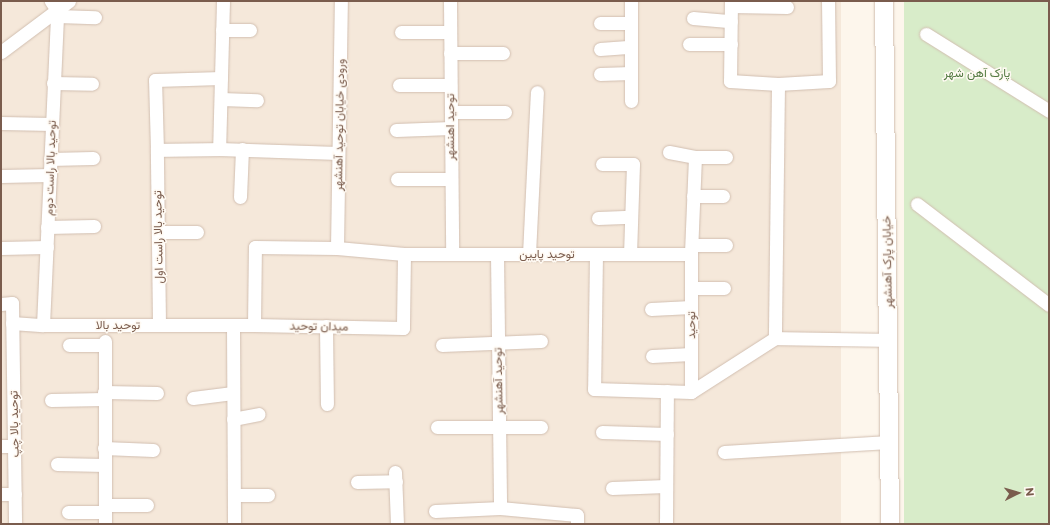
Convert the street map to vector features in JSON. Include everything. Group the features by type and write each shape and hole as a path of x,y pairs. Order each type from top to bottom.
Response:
{"street":[{"path":"1,52 55,9 69,1"},
{"path":"219,149 223,1"},
{"name":"ورودی خیابان توحید آهنشهر","path":"337,248 341,1"},
{"name":"توحید اهنشهر","path":"450,1 450,179 452,254"},
{"path":"631,1 631,101"},
{"path":"787,7 731,4 730,81 778,84 829,81 828,1"},
{"name":"خیابان پارک آهنشهر","path":"884,1 890,524"},
{"path":"55,9 95,17"},
{"name":"توحید بالا راست دوم","path":"43,325 52,124 55,9"},
{"path":"693,18 731,21"},
{"path":"600,24 631,23"},
{"path":"222,30 250,30"},
{"path":"401,32 450,32"},
{"path":"926,34 1049,111"},
{"path":"689,44 731,44"},
{"path":"600,49 631,47"},
{"path":"450,53 503,53"},
{"path":"600,74 631,73"},
{"name":"توحید بالا راست اول","path":"159,325 155,80 221,78"},
{"path":"53,83 92,84"},
{"path":"775,338 778,84"},
{"path":"399,85 450,85"},
{"path":"529,254 537,92"},
{"path":"220,99 257,100"},
{"path":"450,112 505,112"},
{"path":"1,123 52,124"},
{"path":"396,130 451,128"},
{"path":"157,150 219,149 338,153"},
{"path":"240,197 242,150"},
{"path":"669,152 695,157 726,157"},
{"name":"توحید","path":"691,392 691,288 695,157"},
{"path":"50,159 94,158"},
{"path":"602,164 633,164 630,254"},
{"path":"1,176 50,175"},
{"path":"397,179 450,179"},
{"path":"693,196 723,196"},
{"path":"917,204 1049,305"},
{"path":"598,218 631,217"},
{"path":"47,227 94,226"},
{"path":"158,232 197,232"},
{"name":"توحید پایین","path":"404,254 630,254 692,249 726,244"},
{"path":"1,248 47,247"},
{"path":"254,325 254,247 337,248 404,254"},
{"name":"میدان توحید","path":"254,325 403,328 404,254"},
{"name":"توحید آهنشهر","path":"497,254 500,508"},
{"path":"596,254 594,389 691,392 775,338 888,340"},
{"path":"691,288 724,288"},
{"path":"1,304 12,304 12,323"},
{"path":"651,308 691,307"},
{"name":"توحید بالا","path":"12,323 43,325 254,325"},
{"name":"توحید بالا چپ","path":"12,323 7,352 7,396 14,446 16,524"},
{"path":"233,325 234,524"},
{"path":"326,326 327,404"},
{"path":"442,345 541,341"},
{"path":"69,345 105,343 105,514"},
{"path":"652,356 691,354"},
{"path":"666,524 667,391"},
{"path":"51,400 157,393"},
{"path":"193,398 233,393"},
{"path":"233,419 259,414"},
{"path":"437,428 541,427"},
{"path":"602,432 667,434"},
{"path":"724,452 889,442"},
{"path":"1,446 14,446"},
{"path":"104,448 153,450"},
{"path":"57,464 105,465"},
{"path":"357,482 396,477 397,524"},
{"path":"612,488 666,486"},
{"path":"1,494 15,494"},
{"path":"234,495 268,495"},
{"path":"68,512 105,514 146,505"},
{"path":"435,511 500,508 577,514 577,524"}],"shaded area":[{"path":"1,1 841,1 841,524 1,524"}],"green space":[{"name":"پارک آهن شهر","path":"904,1 1049,1 1049,524 904,524"}]}
